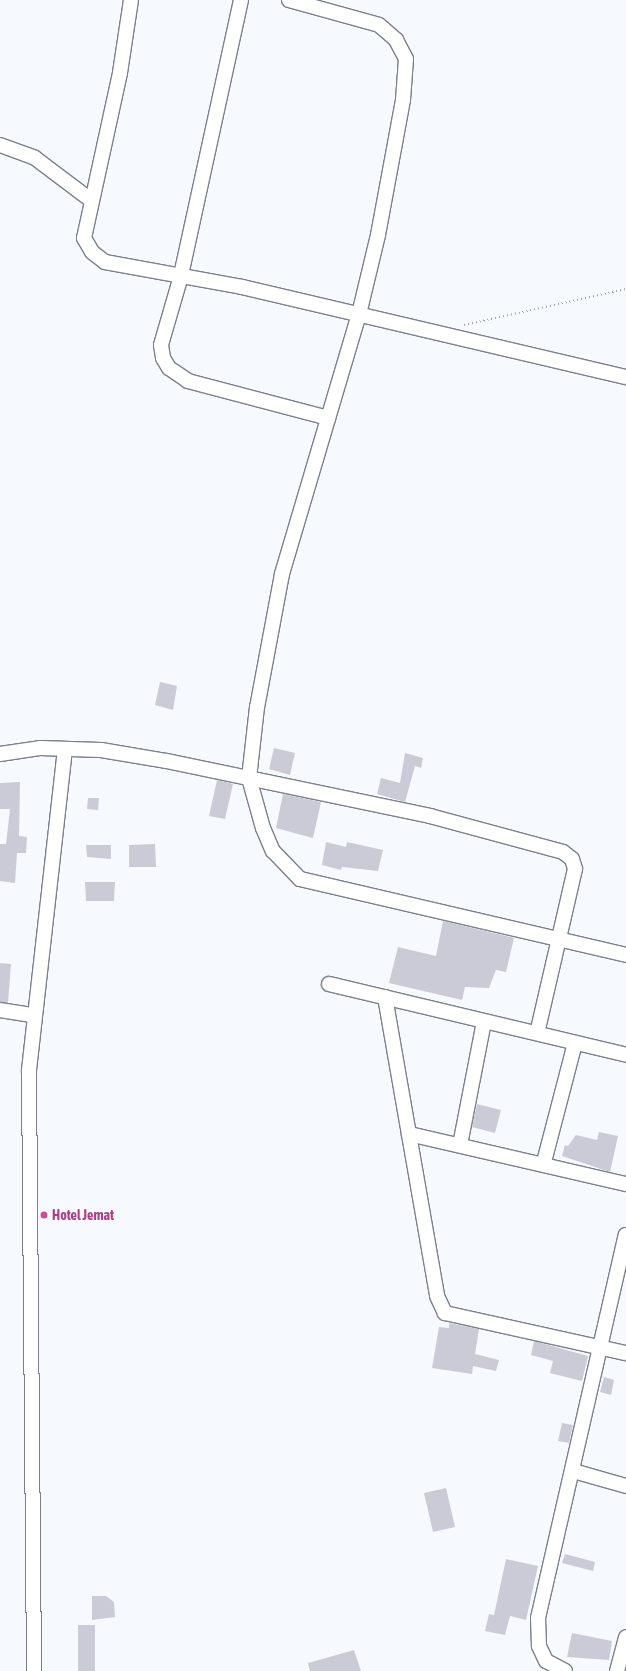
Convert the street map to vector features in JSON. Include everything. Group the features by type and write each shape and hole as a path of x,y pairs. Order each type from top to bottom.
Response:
{"street":[{"path":"131,0 120,73 84,238 92,252 105,262 181,276 359,314 626,377"},
{"path":"241,0 181,276 161,346 168,368 188,380 328,418"},
{"path":"289,0 379,25 396,40 406,59 403,100 378,235 359,314 282,574 257,707 249,778 273,851 300,879 558,942 626,955"},
{"path":"0,144 35,158 92,201"},
{"path":"0,754 40,748 115,753 249,778 430,816 563,852 572,859 575,869 537,1034"},
{"path":"34,1671 29,1070 33,1015 65,749"},
{"path":"330,984 626,1055"},
{"path":"385,997 437,1296 445,1313 626,1353"},
{"path":"0,1010 33,1015"},
{"path":"460,1145 484,1022"},
{"path":"544,1162 575,1043"},
{"path":"409,1134 544,1162 626,1184"},
{"path":"565,1671 544,1656 539,1646 538,1618 626,1235"},
{"path":"573,1471 626,1486"},
{"path":"617,1671 626,1637"}],"path":[{"path":"458,327 626,289"}],"building":[{"path":"160,682 177,686 173,710 155,705"},
{"path":"274,748 295,753 290,775 269,769"},
{"path":"405,753 423,758 421,768 415,766 405,802 377,794 381,778 400,783"},
{"path":"217,780 233,784 225,819 209,816"},
{"path":"20,782 19,836 27,837 26,853 17,853 15,883 0,881 0,844 6,844 10,809 0,809 0,783"},
{"path":"283,794 321,802 313,838 276,828"},
{"path":"88,798 99,798 98,810 87,809"},
{"path":"326,842 346,847 347,842 383,850 378,871 342,867 341,870 322,865"},
{"path":"155,844 156,867 129,867 129,845"},
{"path":"86,845 111,845 111,859 87,857"},
{"path":"85,882 115,882 114,901 86,901"},
{"path":"443,921 514,938 506,972 496,970 489,988 465,987 462,1000 389,983 398,947 436,956"},
{"path":"0,963 11,964 8,1003 0,1002"},
{"path":"477,1104 501,1110 495,1133 472,1127"},
{"path":"599,1132 618,1136 610,1172 562,1156 565,1145 568,1146 576,1135 597,1140"},
{"path":"449,1323 479,1329 475,1354 499,1360 496,1371 473,1366 472,1374 432,1368 439,1327 449,1328"},
{"path":"534,1341 588,1356 582,1381 550,1373 553,1361 531,1355"},
{"path":"604,1377 614,1380 611,1395 600,1392"},
{"path":"562,1423 573,1425 569,1443 558,1441"},
{"path":"446,1488 455,1527 433,1532 424,1493"},
{"path":"565,1554 595,1562 593,1571 562,1563"},
{"path":"506,1559 538,1566 526,1620 510,1616 505,1635 485,1631 489,1614 494,1615"},
{"path":"92,1596 106,1596 114,1602 115,1617 92,1620"},
{"path":"78,1625 95,1625 95,1671 78,1671"},
{"path":"572,1633 612,1641 609,1660 567,1657"},
{"path":"354,1650 361,1671 310,1671 308,1663"}],"place":[{"name":"Hotel Jemat","path":"44,1215"}]}
